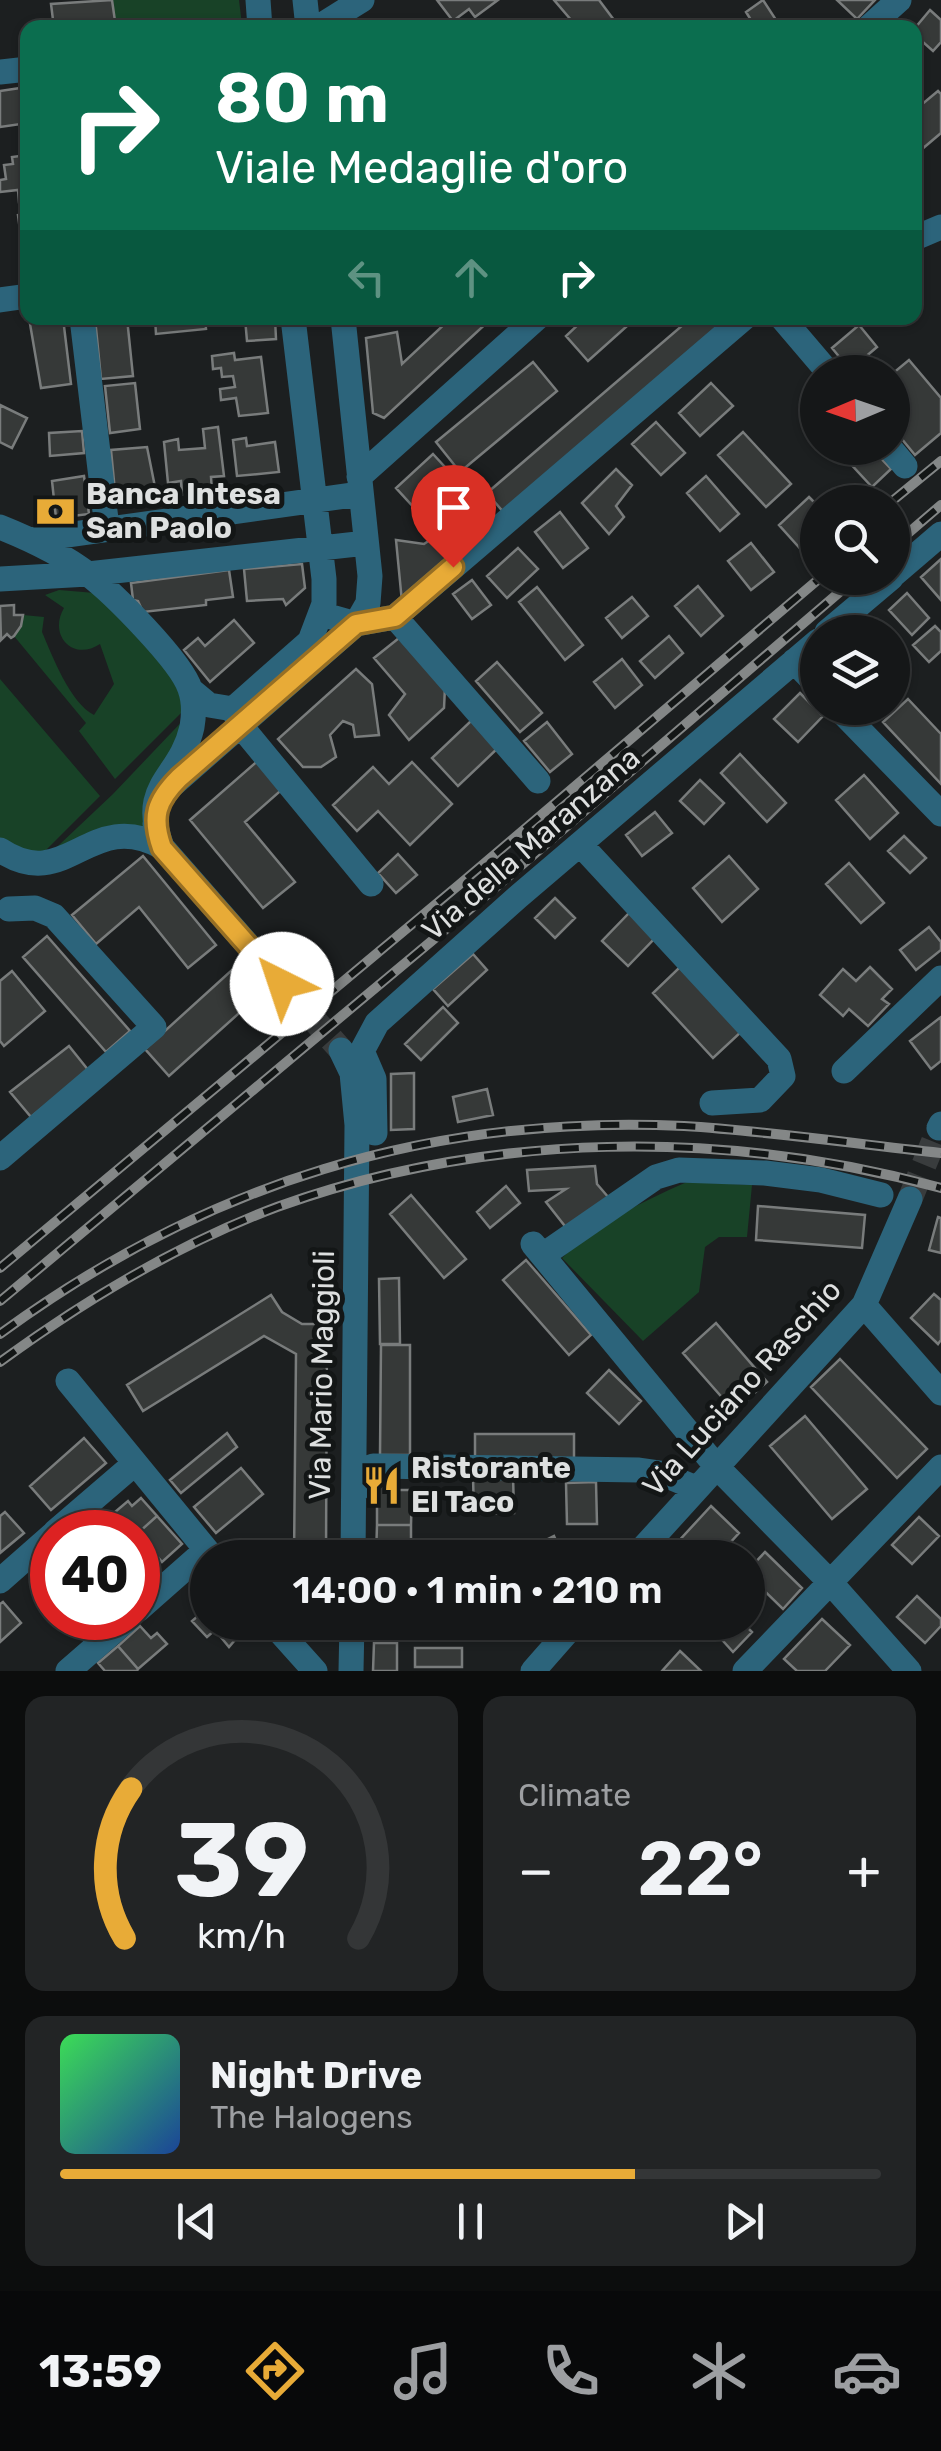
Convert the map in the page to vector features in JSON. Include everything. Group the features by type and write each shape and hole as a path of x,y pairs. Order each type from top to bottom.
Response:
{"street":[{"path":"330,20 362,0"},
{"path":"877,20 900,0"},
{"path":"83,325 107,528"},
{"path":"159,836 158,805 170,787 310,641 326,597 293,325"},
{"path":"236,717 356,624 369,595 344,325"},
{"path":"31,540 315,500 360,485 530,325"},
{"path":"321,614 356,624 395,617 736,325"},
{"path":"788,325 814,355"},
{"path":"0,527 31,540 88,574 140,624 202,702 236,717 371,884"},
{"path":"910,561 941,534"},
{"path":"0,579 88,574 366,543"},
{"path":"848,615 871,595"},
{"path":"395,617 538,780"},
{"name":"Via della Maranzana","path":"375,1132 374,1079 362,1051 378,1023 800,657"},
{"path":"794,662 800,668"},
{"path":"191,690 191,730 156,799 159,836 282,984"},
{"path":"855,725 941,814"},
{"path":"0,1158 154,1027 54,916 35,908 4,913 11,857 43,864 116,836 159,836"},
{"path":"580,844 779,1059 782,1076 760,1100 712,1103"},
{"path":"844,1071 941,978"},
{"name":"Via Mario Maggioli","path":"341,1050 352,1073 356,1097 352,1540"},
{"path":"881,1195 821,1180 680,1170 656,1178 538,1250 716,1466 830,1582 909,1671"},
{"name":"Via Luciano Raschio","path":"650,1540 864,1304 910,1199"},
{"path":"864,1304 941,1393"},
{"path":"68,1381 198,1540"},
{"path":"81,1510 133,1464"},
{"path":"353,1520 361,1473 372,1466 639,1470 660,1473 696,1488"},
{"path":"745,1671 941,1467"},
{"path":"0,1581 30,1555"},
{"path":"160,1593 190,1570"},
{"path":"68,1671 104,1640"},
{"path":"287,1640 315,1671 326,1661 351,1664"},
{"path":"533,1671 560,1640"}],"green space":[{"path":"113,0 239,0 241,20 115,20"},
{"path":"59,590 95,593 164,663 188,706 115,779 79,731 86,723 14,636 23,615 44,617 42,632 63,678 77,700 94,715 114,684 100,644 81,650 61,636 64,608 45,595"},
{"path":"0,679 100,796 36,860 0,846"},
{"path":"192,711 148,839 41,862 113,794"},
{"path":"687,1182 752,1185 747,1237 719,1237 705,1247 699,1292 643,1341 562,1258 621,1214"}],"building":[{"path":"112,0 115,20 53,20 51,4"},
{"path":"437,0 498,0 475,17 469,9 452,20"},
{"path":"554,0 599,0 614,20 571,20"},
{"path":"763,0 776,20 751,20 746,12"},
{"path":"837,0 875,0 857,19"},
{"path":"930,10 941,20 941,42 933,51 922,41 922,20"},
{"path":"20,88 20,124 0,127 0,91"},
{"path":"938,91 941,94 941,133 922,149 922,104"},
{"path":"20,156 20,202 18,190 0,192 0,180 6,179 4,165 13,164 12,157"},
{"path":"30,325 64,325 71,384 41,388"},
{"path":"96,325 128,325 133,376 101,379"},
{"path":"155,325 206,325 206,329 156,334"},
{"path":"246,325 275,325 276,339 247,341"},
{"path":"444,325 484,325 384,418 373,413 366,338 397,332 402,364"},
{"path":"578,325 628,325 588,361 566,336"},
{"path":"683,325 722,328 505,514 487,493"},
{"path":"859,325 877,347 868,355 838,355 832,348"},
{"path":"234,353 235,360 261,357 268,413 239,416 236,398 221,400 220,389 235,387 233,376 222,377 221,368 213,369 212,356"},
{"path":"910,361 941,398 941,433 915,455 910,449"},
{"path":"533,362 557,391 460,472 436,442"},
{"path":"135,383 140,429 110,433 105,386"},
{"path":"711,383 733,406 700,436 679,413"},
{"path":"0,405 27,418 12,448 0,442"},
{"path":"656,422 685,453 661,475 632,444"},
{"path":"218,427 224,476 211,477 212,492 182,495 181,481 168,483 164,442 178,439 179,450 205,448 203,429"},
{"path":"82,431 84,453 50,456 49,433"},
{"path":"743,432 791,484 766,507 718,455"},
{"path":"246,438 247,446 275,442 279,472 237,476 233,440"},
{"path":"147,447 157,497 116,502 111,450"},
{"path":"433,454 455,478 418,512 396,488"},
{"path":"852,465 887,465 891,469 870,485"},
{"path":"616,469 632,485 616,506 624,517 609,534 582,503"},
{"path":"84,476 89,514 56,518 52,481"},
{"path":"706,476 739,514 720,531 687,493"},
{"path":"448,500 479,537 455,556 425,520"},
{"path":"800,505 800,548 779,525"},
{"path":"560,512 588,548 563,568 535,532"},
{"path":"433,538 451,563 402,602 396,540 424,544"},
{"path":"751,543 774,572 751,590 728,561"},
{"path":"518,548 538,569 507,598 487,576"},
{"path":"941,559 941,600 921,577"},
{"path":"302,564 305,588 286,605 283,599 247,601 244,569"},
{"path":"229,570 233,597 206,600 206,605 143,612 138,601 133,600 131,583"},
{"path":"472,580 491,605 472,619 453,594"},
{"path":"698,586 723,616 701,636 675,606"},
{"path":"537,587 583,645 565,660 519,602"},
{"path":"909,595 929,618 912,635 910,615 894,615 889,610"},
{"path":"632,597 648,616 622,638 606,618"},
{"path":"14,605 14,615 23,615 21,626 14,636 7,634 1,640 0,606"},
{"path":"234,620 254,643 210,682 184,650 198,638 205,646"},
{"path":"935,626 941,632 941,651 929,662 913,645"},
{"path":"404,634 445,687 444,708 409,740 389,715 405,694 374,658"},
{"path":"669,636 683,653 655,678 640,661"},
{"path":"622,659 642,685 615,708 594,682"},
{"path":"497,662 542,713 520,732 476,681"},
{"path":"356,669 372,684 379,735 355,737 353,725 343,721 330,735 336,757 321,767 303,767 278,739"},
{"path":"800,693 800,725 814,725 798,742 774,719"},
{"path":"910,701 941,734 941,784 886,725 910,725"},
{"path":"472,720 498,748 458,786 432,758"},
{"path":"547,722 572,754 550,772 524,741"},
{"path":"740,754 786,803 767,822 721,773"},
{"path":"261,758 286,786 245,822 295,882 263,908 190,820"},
{"path":"412,762 452,804 410,845 378,811 357,831 333,805 373,767 389,784"},
{"path":"864,775 898,813 870,839 836,800"},
{"path":"700,780 724,803 704,824 680,801"},
{"path":"655,812 672,833 642,856 626,835"},
{"path":"904,836 926,858 910,873 888,851"},
{"path":"398,854 417,875 396,893 378,873"},
{"path":"143,856 216,945 188,968 139,907 96,944 72,915"},
{"path":"729,856 758,889 722,922 693,888"},
{"path":"849,863 884,903 861,923 826,884"},
{"path":"555,898 575,918 555,938 535,918"},
{"path":"630,912 656,937 628,966 602,941"},
{"path":"929,927 941,942 941,950 916,970 900,950"},
{"path":"47,936 130,1031 106,1052 23,957"},
{"path":"473,954 487,970 448,1006 433,989"},
{"path":"680,967 741,1032 713,1058 653,993"},
{"path":"870,967 892,989 882,999 889,1004 868,1026 849,1009 843,1016 820,995 843,969 856,981"},
{"path":"232,970 257,997 169,1076 145,1049"},
{"path":"12,971 45,1011 4,1046 0,1041 0,981"},
{"path":"443,1007 458,1023 421,1060 405,1044"},
{"path":"941,1017 941,1061 931,1069 910,1041"},
{"path":"69,1046 89,1071 31,1117 10,1092"},
{"path":"414,1073 414,1129 391,1130 391,1074"},
{"path":"487,1089 493,1115 458,1122 453,1097"},
{"path":"595,1166 597,1184 609,1198 568,1230 546,1202 566,1189 529,1191 527,1170"},
{"path":"506,1186 520,1203 490,1228 477,1212"},
{"path":"411,1195 466,1259 444,1278 390,1214"},
{"path":"758,1206 865,1215 862,1248 756,1240"},
{"path":"938,1217 941,1218 941,1253 929,1250"},
{"path":"526,1260 591,1335 569,1355 503,1280"},
{"path":"399,1278 400,1344 380,1344 379,1279"},
{"path":"934,1294 941,1300 938,1344 911,1318"},
{"path":"271,1295 282,1312 302,1324 327,1324 326,1540 294,1540 296,1354 264,1336 143,1411 127,1385"},
{"path":"716,1323 767,1382 734,1411 683,1353"},
{"path":"381,1345 410,1345 410,1455 380,1455"},
{"path":"840,1359 927,1449 897,1478 811,1387"},
{"path":"609,1370 641,1401 619,1424 587,1393"},
{"path":"805,1416 867,1489 832,1519 770,1446"},
{"path":"227,1433 237,1447 181,1493 170,1480"},
{"path":"475,1434 574,1434 574,1460 475,1461"},
{"path":"84,1438 106,1463 51,1510 30,1486"},
{"path":"241,1468 263,1494 216,1533 194,1507"},
{"path":"513,1475 514,1513 474,1514 473,1477"},
{"path":"377,1479 398,1479 398,1490 412,1490 411,1525 377,1525"},
{"path":"596,1482 597,1524 567,1524 566,1483"},
{"path":"141,1498 152,1510 117,1510 128,1501 132,1506"},
{"path":"711,1506 739,1533 733,1540 680,1540"},
{"path":"5,1512 24,1533 0,1553 0,1516"},
{"path":"919,1517 939,1536 912,1564 892,1545"},
{"path":"160,1519 182,1544 162,1562 160,1560"},
{"path":"377,1525 411,1525 411,1540 377,1540"},
{"path":"765,1552 802,1588 783,1609 765,1592"},
{"path":"917,1596 941,1619 941,1626 925,1643 897,1617"},
{"path":"3,1602 21,1623 0,1642 0,1604"},
{"path":"822,1619 850,1645 825,1671 797,1671 784,1659"},
{"path":"160,1636 167,1644 138,1669 118,1646 125,1640 160,1640"},
{"path":"374,1640 397,1640 397,1643"},
{"path":"722,1640 744,1640 733,1652"},
{"path":"374,1643 397,1643 397,1671 373,1671"},
{"path":"118,1646 137,1671 105,1671 98,1663"},
{"path":"415,1648 462,1648 462,1667 415,1667"},
{"path":"680,1651 701,1671 662,1671"}],"tunnel":[{"path":"282,984 341,1050"},
{"path":"910,1199 939,1128"}],"railway":[{"path":"910,486 941,461"},
{"path":"910,532 941,505"},
{"path":"0,1268 800,595"},
{"path":"0,1301 476,904 836,595"},
{"path":"0,1334 78,1282 157,1237 239,1199 323,1169 410,1147 498,1132 590,1125 684,1126 941,1153"},
{"path":"0,1362 133,1275 204,1238 277,1207 358,1182 440,1164 523,1152 692,1148 776,1155 941,1188"}],"place":[{"name":"Banca Intesa San Paolo","path":"56,511"},
{"name":"Ristorante El Taco","path":"381,1485"}],"route":[{"path":"282,984 162,848 154,817 158,805 179,778 356,624 395,617 453,567"}]}
